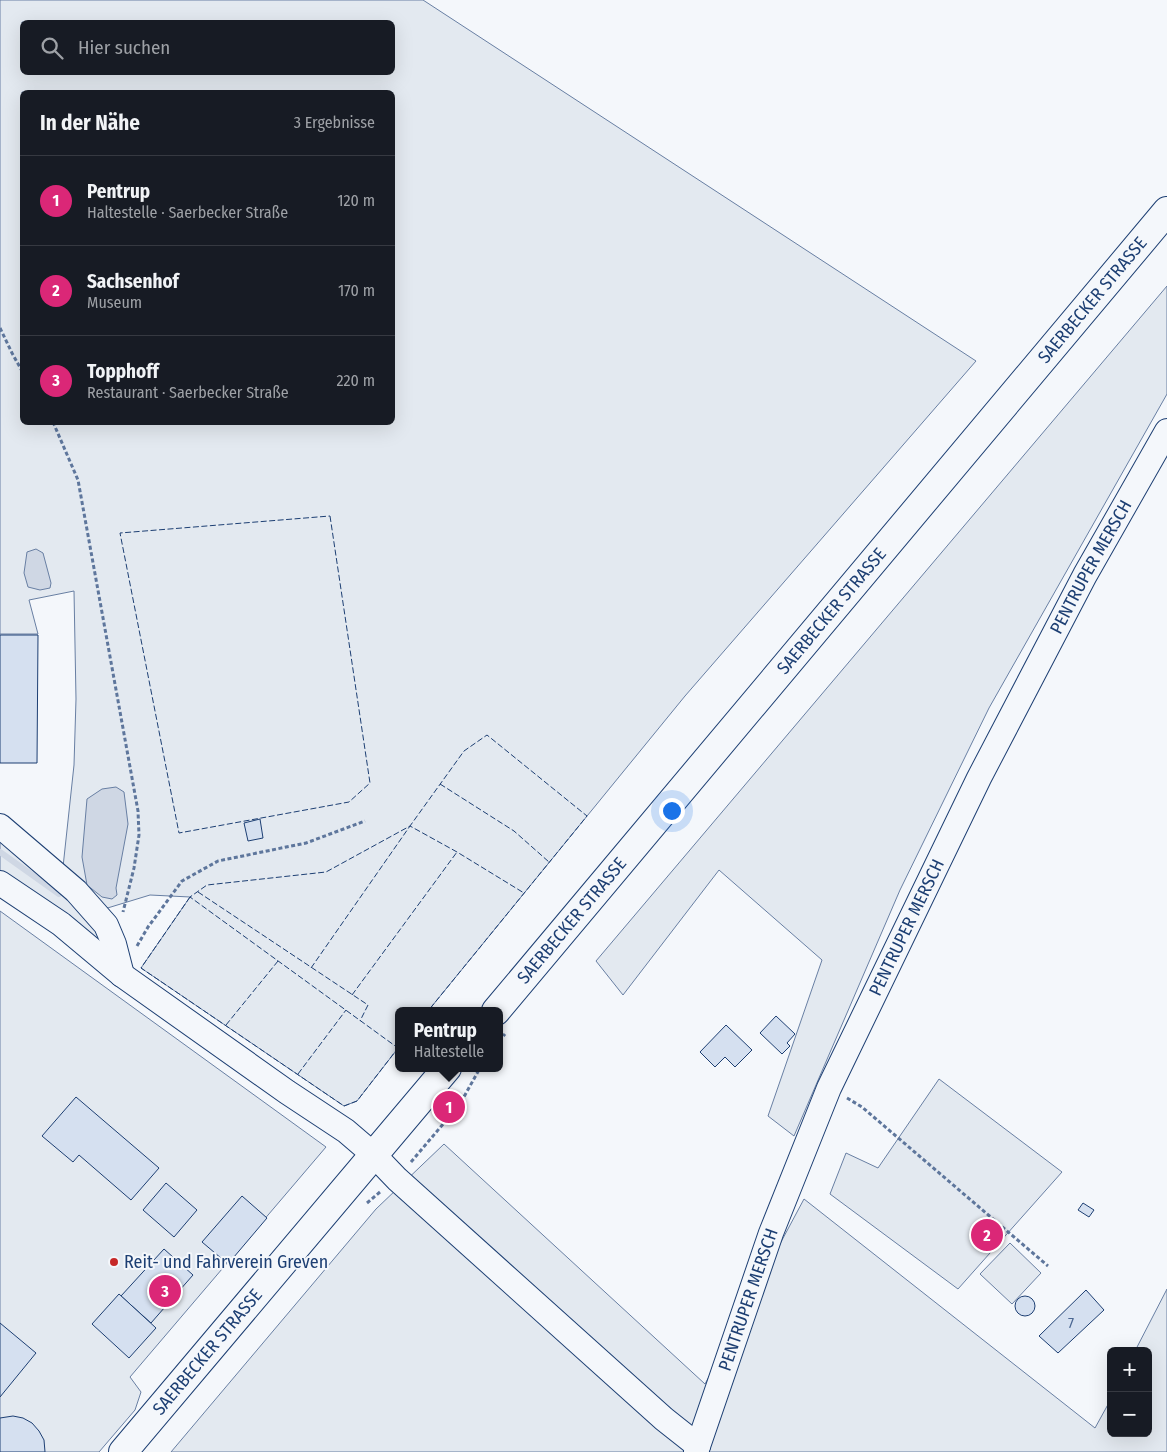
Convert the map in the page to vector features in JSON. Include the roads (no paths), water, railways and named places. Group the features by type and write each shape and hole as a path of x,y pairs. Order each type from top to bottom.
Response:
{"main road":[{"name":"SAERBECKER STRASSE","path":"499,1007 1167,211"},
{"name":"SAERBECKER STRASSE","path":"122,1452 444,1072"}],"street":[{"name":"PENTRUPER MERSCH","path":"0,884 60,924 122,975 287,1092 346,1131 697,1449 771,1233 829,1088 979,778 1085,575 1167,431"},
{"path":"0,826 83,899 106,925 114,944 122,975"},
{"path":"60,924 83,899"}],"waterway":[{"path":"0,852 59,894"}],"place":[{"name":"Pentrup","path":"449,1107"},
{"name":"Sachsenhof","path":"987,1235"},
{"name":"Reit- und Fahrverein Greven","path":"114,1262"},
{"name":"Topphoff","path":"165,1291"}]}
